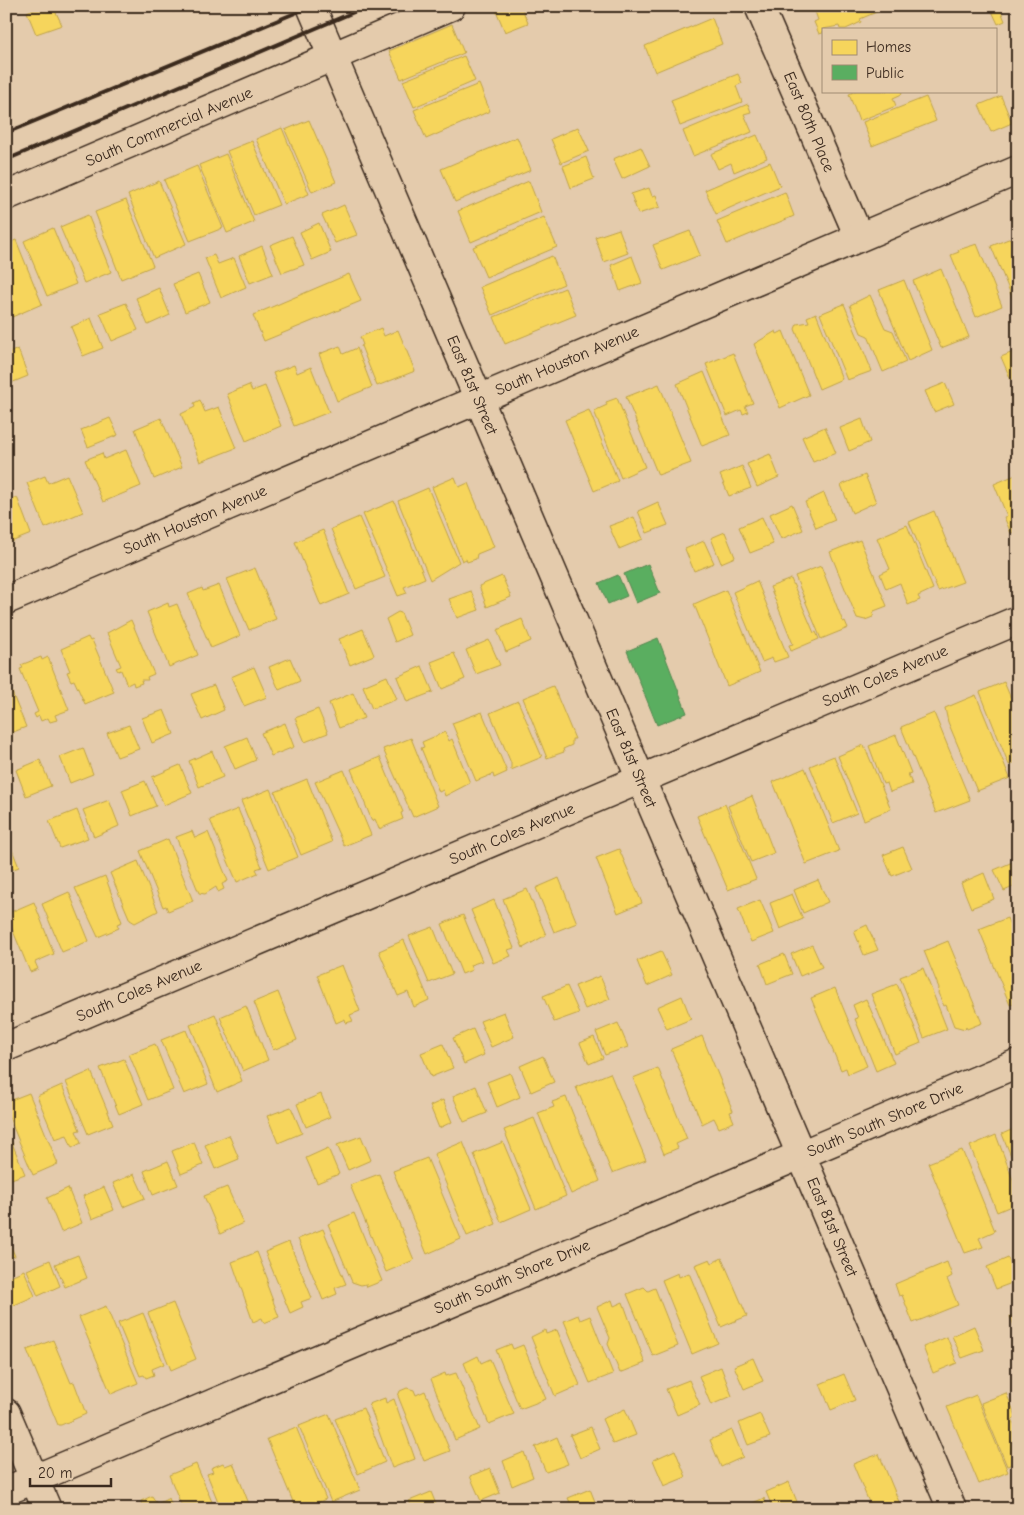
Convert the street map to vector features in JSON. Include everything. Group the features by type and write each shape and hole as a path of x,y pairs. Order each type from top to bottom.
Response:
{"street":[{"name":"East 81st Street","path":"310,6 952,1509"},
{"name":"South Commercial Avenue","path":"6,196 451,6"},
{"name":"East 80th Place","path":"759,6 859,237"},
{"name":"South Houston Avenue","path":"6,600 1018,170"},
{"name":"South Coles Avenue","path":"6,1047 1018,620"},
{"name":"South South Shore Drive","path":"6,1491 1018,1064"},
{"path":"6,1414 47,1509"}],"building: Homes":[{"path":"40,6 53,6 62,25 36,34 27,12"},
{"path":"83,6 100,6 86,12"},
{"path":"171,6 188,6 173,12"},
{"path":"499,6 521,6 528,23 505,32 495,8"},
{"path":"813,6 885,6 886,8 860,19 861,22 848,28 840,28 839,26 822,28 822,33 819,34 814,22 818,20"},
{"path":"999,6 1005,21 998,24 991,9"},
{"path":"712,18 722,44 655,72 645,46"},
{"path":"452,24 464,53 401,79 389,51"},
{"path":"464,56 475,81 414,107 403,81"},
{"path":"738,74 742,83 736,86 742,102 680,126 671,100"},
{"path":"479,84 490,111 426,139 414,110"},
{"path":"854,92 901,92 902,94 893,98 896,106 859,121 849,94"},
{"path":"1001,96 1012,123 991,132 979,105"},
{"path":"926,97 936,121 872,146 863,122"},
{"path":"748,104 751,112 744,114 752,132 693,156 683,131"},
{"path":"309,120 336,182 312,192 285,130"},
{"path":"578,127 589,151 561,163 551,139"},
{"path":"282,128 309,194 284,204 256,139"},
{"path":"757,135 767,158 734,172 731,163 718,169 711,154"},
{"path":"517,137 531,170 455,202 441,169"},
{"path":"252,141 279,205 254,215 227,151"},
{"path":"641,147 650,166 622,179 613,159"},
{"path":"226,154 254,222 227,233 199,165"},
{"path":"586,157 594,179 571,188 563,166"},
{"path":"770,162 780,186 716,214 705,190"},
{"path":"197,166 223,228 190,241 164,180"},
{"path":"159,181 186,244 154,258 128,195"},
{"path":"529,181 541,212 471,242 458,211"},
{"path":"649,188 652,196 656,195 660,207 638,214 631,194"},
{"path":"785,192 794,216 727,244 717,221"},
{"path":"126,200 153,266 121,279 95,212"},
{"path":"344,205 357,235 335,243 322,215"},
{"path":"88,215 111,272 84,283 60,227"},
{"path":"544,217 557,247 486,277 473,247"},
{"path":"319,223 331,252 312,260 300,232"},
{"path":"53,228 76,284 47,296 24,241"},
{"path":"619,229 628,253 604,262 595,237"},
{"path":"690,231 700,255 663,270 653,245"},
{"path":"292,236 304,265 282,273 270,245"},
{"path":"1016,236 1018,300 1014,302 991,246"},
{"path":"16,240 42,304 12,317 6,304 6,244"},
{"path":"977,244 1002,306 976,317 951,255 959,252 958,250"},
{"path":"262,246 273,274 250,283 239,256"},
{"path":"214,255 218,264 234,258 246,287 221,298 205,258"},
{"path":"552,256 564,284 492,315 480,287"},
{"path":"632,256 642,283 620,291 611,265"},
{"path":"941,269 969,337 941,348 913,281"},
{"path":"198,274 210,302 185,312 173,284"},
{"path":"349,274 361,301 264,341 253,315"},
{"path":"904,280 932,350 908,361 879,290"},
{"path":"159,288 170,315 148,325 136,298"},
{"path":"565,288 576,315 505,344 494,317"},
{"path":"870,295 885,328 893,331 906,362 883,372 868,336 861,333 850,305"},
{"path":"126,303 138,330 112,341 100,313"},
{"path":"844,304 872,371 847,380 820,314"},
{"path":"816,313 842,379 819,389 795,329 797,324 809,322 807,317"},
{"path":"91,318 103,348 83,356 71,327"},
{"path":"381,328 384,336 398,330 415,371 377,386 361,346 363,345 360,337"},
{"path":"776,331 777,334 783,331 809,395 780,408 754,344"},
{"path":"340,346 343,354 357,348 372,387 337,401 319,354"},
{"path":"18,349 28,376 6,385 6,354"},
{"path":"1018,350 1018,377 1011,380 1001,357"},
{"path":"733,353 753,403 745,406 748,412 743,414 741,410 727,416 706,364"},
{"path":"294,365 297,373 311,367 329,412 294,426 273,373"},
{"path":"704,372 730,435 702,446 677,384"},
{"path":"945,383 954,404 934,412 925,391"},
{"path":"659,384 691,463 658,475 626,397"},
{"path":"249,385 252,391 265,386 281,426 246,441 227,394"},
{"path":"617,398 645,467 621,478 594,411 607,405 606,402"},
{"path":"200,400 205,412 219,407 236,448 200,462 181,414 195,407 194,403"},
{"path":"589,410 618,481 594,491 565,420"},
{"path":"110,418 118,435 88,447 81,430"},
{"path":"161,418 182,467 154,479 135,429"},
{"path":"862,419 870,442 849,451 840,428"},
{"path":"825,427 836,453 813,462 802,437"},
{"path":"126,450 141,486 103,502 85,460 102,453 104,459"},
{"path":"770,454 779,477 757,487 747,464"},
{"path":"742,466 751,488 729,496 720,475"},
{"path":"1018,474 1018,540 1014,532 1011,533 1004,517 1007,516 994,484"},
{"path":"67,475 83,512 45,528 27,483 45,476 48,483"},
{"path":"865,475 876,502 852,513 841,485"},
{"path":"455,477 459,487 468,483 494,547 477,554 476,559 467,562 466,559 462,561 432,487"},
{"path":"428,488 459,562 430,580 398,501"},
{"path":"824,493 835,520 816,528 805,502"},
{"path":"17,497 31,534 6,544 6,501"},
{"path":"394,501 425,578 404,587 407,593 398,596 363,514"},
{"path":"658,502 668,525 647,533 638,511"},
{"path":"792,504 803,530 781,539 770,514"},
{"path":"934,511 963,582 938,591 909,522"},
{"path":"359,517 385,577 356,589 331,529"},
{"path":"634,517 643,539 619,549 609,526"},
{"path":"762,517 773,544 750,553 739,527"},
{"path":"907,525 933,589 918,596 920,600 908,605 900,583 886,589 880,574 890,569 877,538"},
{"path":"323,530 349,594 321,606 295,542"},
{"path":"725,532 735,557 721,563 711,538"},
{"path":"860,540 887,606 874,611 873,617 865,620 857,618 830,552"},
{"path":"704,541 714,563 694,571 685,549"},
{"path":"821,566 843,622 845,621 848,628 821,639 795,576"},
{"path":"255,568 276,619 249,630 227,579"},
{"path":"502,576 511,597 487,607 479,586"},
{"path":"791,579 814,633 816,632 819,639 791,651 789,645 793,644 770,587"},
{"path":"757,581 788,657 774,662 772,658 762,662 733,592"},
{"path":"219,585 240,636 211,648 188,594 202,588 203,591"},
{"path":"726,590 760,672 727,686 694,604"},
{"path":"471,591 479,610 457,618 449,599"},
{"path":"168,603 169,607 177,604 198,655 169,667 147,612"},
{"path":"398,612 401,613 410,635 395,642 386,619"},
{"path":"522,619 531,641 506,652 497,630"},
{"path":"131,620 154,674 147,677 148,680 141,680 142,683 134,686 133,682 127,685 121,670 118,671 116,668 121,666 107,633"},
{"path":"363,629 374,655 350,665 339,639"},
{"path":"88,637 90,641 92,640 114,692 85,704 74,680 71,681 67,672 70,671 61,649"},
{"path":"489,640 500,665 476,674 466,650"},
{"path":"454,653 465,679 442,689 431,662"},
{"path":"41,657 42,660 48,657 69,710 55,715 57,720 50,722 48,718 41,721 39,716 36,718 34,714 38,712 20,669 23,668 21,665"},
{"path":"290,658 300,681 279,690 269,667"},
{"path":"422,666 433,692 407,702 397,677"},
{"path":"254,667 267,697 244,706 231,677"},
{"path":"387,676 397,699 372,709 363,686"},
{"path":"6,678 26,727 6,735"},
{"path":"1004,682 1018,715 1018,762 1009,765 980,692"},
{"path":"1018,682 1018,697 1013,684"},
{"path":"214,685 224,710 202,720 191,694"},
{"path":"553,686 575,739 572,739 572,745 563,749 564,752 547,758 523,698"},
{"path":"353,693 364,718 339,728 329,703"},
{"path":"976,695 1010,778 977,791 948,722 945,708"},
{"path":"518,701 542,757 511,770 511,763 490,713"},
{"path":"318,709 328,733 305,742 295,718"},
{"path":"164,710 174,734 152,743 142,718"},
{"path":"482,712 507,772 494,778 493,774 476,781 452,723"},
{"path":"934,713 970,800 936,813 901,727"},
{"path":"285,723 294,747 271,756 261,733"},
{"path":"129,725 139,749 117,757 107,733"},
{"path":"445,732 449,741 452,739 470,783 445,796 443,790 439,792 421,748 424,747 422,742"},
{"path":"896,735 911,773 908,774 912,784 890,792 887,783 883,784 869,746"},
{"path":"247,737 256,760 235,769 225,746"},
{"path":"411,738 438,806 413,817 383,749"},
{"path":"864,745 891,809 864,820 838,756"},
{"path":"83,748 93,774 70,783 60,757"},
{"path":"212,751 223,777 199,787 189,761"},
{"path":"834,756 857,813 833,823 810,766"},
{"path":"380,757 403,812 401,813 403,819 379,829 375,819 372,821 351,769"},
{"path":"40,760 51,786 26,796 16,770"},
{"path":"180,765 192,793 164,805 152,777"},
{"path":"805,768 839,851 806,864 773,782"},
{"path":"344,770 371,835 344,846 315,782"},
{"path":"307,779 332,842 301,855 275,792"},
{"path":"145,781 156,806 132,816 122,790"},
{"path":"270,789 298,857 269,869 241,801"},
{"path":"752,796 774,853 751,862 728,806"},
{"path":"109,800 119,826 94,837 83,810"},
{"path":"725,804 756,879 728,890 697,816"},
{"path":"238,809 262,867 256,869 258,873 237,882 210,820"},
{"path":"77,810 88,838 60,848 49,821"},
{"path":"192,831 195,838 208,832 228,881 222,884 224,889 218,892 216,887 205,894 199,893 176,837"},
{"path":"168,839 193,901 168,911 166,906 163,907 140,851"},
{"path":"8,840 19,867 6,872 6,841"},
{"path":"903,847 912,868 892,876 883,855"},
{"path":"619,849 642,903 618,913 596,858"},
{"path":"138,861 158,911 135,923 130,920 110,873"},
{"path":"1015,861 1018,868 1018,885 1004,891 994,870"},
{"path":"984,873 994,899 971,908 961,883"},
{"path":"105,876 122,922 117,924 119,928 98,937 75,888"},
{"path":"559,878 577,923 554,932 536,888"},
{"path":"818,880 828,902 803,913 794,890"},
{"path":"527,889 546,935 523,948 503,899"},
{"path":"69,892 89,941 62,952 42,904"},
{"path":"792,894 803,919 780,929 770,903"},
{"path":"494,900 514,948 508,950 511,956 493,963 471,910"},
{"path":"760,900 774,933 751,942 738,909"},
{"path":"34,902 54,954 35,962 38,969 30,972 6,914"},
{"path":"463,915 482,961 470,965 472,970 462,974 442,924"},
{"path":"1007,918 1018,944 1018,1002 1010,1005 979,929"},
{"path":"867,925 878,950 864,955 854,931"},
{"path":"433,927 452,974 429,983 409,936"},
{"path":"404,940 429,1000 414,1007 408,992 398,996 379,951"},
{"path":"948,941 982,1023 967,1029 966,1026 965,1029 954,1026 946,1005 944,1006 938,993 939,988 924,951"},
{"path":"812,945 822,967 800,976 791,954"},
{"path":"661,951 672,975 647,986 637,961"},
{"path":"784,954 792,974 767,984 760,964"},
{"path":"342,965 360,1011 350,1015 353,1021 346,1023 345,1019 336,1023 317,975"},
{"path":"923,968 947,1029 924,1038 900,977"},
{"path":"600,976 610,999 585,1009 575,986"},
{"path":"897,984 921,1043 895,1054 871,994"},
{"path":"567,986 579,1013 554,1022 543,996"},
{"path":"835,988 867,1066 848,1074 846,1068 841,1070 811,998"},
{"path":"278,992 297,1040 273,1050 254,1002"},
{"path":"682,996 691,1019 667,1029 657,1007"},
{"path":"866,999 894,1063 876,1071 855,1019 858,1018 853,1005"},
{"path":"246,1006 268,1060 243,1071 220,1017"},
{"path":"504,1012 514,1037 491,1047 480,1021"},
{"path":"215,1014 242,1081 217,1092 190,1025"},
{"path":"618,1023 628,1047 605,1055 596,1032"},
{"path":"473,1029 484,1055 464,1064 453,1038"},
{"path":"186,1030 208,1084 184,1094 161,1040"},
{"path":"702,1036 733,1111 730,1112 734,1122 719,1128 714,1118 702,1124 671,1049"},
{"path":"594,1037 603,1058 589,1064 580,1043"},
{"path":"155,1044 173,1090 148,1100 129,1054"},
{"path":"443,1044 453,1068 431,1077 421,1053"},
{"path":"543,1056 554,1082 531,1092 520,1066"},
{"path":"124,1059 143,1104 119,1114 100,1068"},
{"path":"658,1068 687,1139 676,1144 678,1148 664,1154 633,1078"},
{"path":"91,1071 113,1124 88,1134 66,1082"},
{"path":"510,1073 520,1097 497,1107 487,1082"},
{"path":"610,1073 646,1160 612,1173 576,1087"},
{"path":"62,1085 80,1130 76,1131 81,1143 72,1148 67,1135 55,1139 37,1096"},
{"path":"476,1086 487,1113 464,1122 453,1096"},
{"path":"29,1093 58,1164 33,1175 6,1110 6,1102"},
{"path":"321,1094 330,1117 306,1127 297,1104"},
{"path":"566,1097 600,1181 571,1194 538,1113 554,1107 552,1102"},
{"path":"443,1100 452,1122 439,1128 430,1106"},
{"path":"291,1107 302,1133 278,1143 267,1116"},
{"path":"534,1118 566,1196 536,1209 504,1130"},
{"path":"1018,1127 1018,1173 1002,1134"},
{"path":"6,1129 25,1174 6,1181"},
{"path":"229,1135 239,1159 215,1169 205,1145"},
{"path":"996,1135 1018,1193 1018,1203 997,1212 970,1146"},
{"path":"361,1136 371,1160 348,1170 337,1145"},
{"path":"194,1142 203,1165 181,1174 172,1151"},
{"path":"463,1142 496,1224 467,1236 434,1154"},
{"path":"503,1142 531,1209 501,1222 474,1154"},
{"path":"328,1148 339,1174 317,1183 306,1158"},
{"path":"962,1150 995,1231 979,1238 983,1247 965,1253 928,1163"},
{"path":"427,1158 461,1239 427,1254 393,1171"},
{"path":"168,1161 178,1185 153,1195 144,1171"},
{"path":"134,1174 145,1198 123,1207 113,1183"},
{"path":"379,1174 414,1260 386,1272 350,1185"},
{"path":"104,1187 114,1210 92,1219 83,1196"},
{"path":"227,1187 243,1223 220,1234 204,1196"},
{"path":"68,1188 82,1223 61,1232 47,1198"},
{"path":"354,1213 382,1281 367,1287 366,1284 361,1285 352,1282 328,1224"},
{"path":"323,1229 346,1284 335,1288 337,1294 323,1300 298,1239"},
{"path":"6,1235 15,1256 6,1259"},
{"path":"289,1242 312,1298 301,1302 303,1307 290,1313 265,1252"},
{"path":"257,1252 279,1317 264,1323 262,1318 253,1322 232,1262"},
{"path":"78,1255 87,1278 65,1287 55,1264"},
{"path":"722,1258 747,1316 721,1327 695,1265 710,1259 712,1263"},
{"path":"1008,1258 1017,1281 996,1289 987,1267"},
{"path":"50,1260 60,1286 38,1296 27,1270"},
{"path":"947,1262 952,1276 947,1279 958,1305 913,1323 902,1295 899,1296 895,1284"},
{"path":"24,1270 35,1296 12,1306 6,1291 6,1278"},
{"path":"678,1273 679,1277 689,1273 718,1343 692,1354 662,1280"},
{"path":"644,1287 648,1291 655,1288 678,1346 653,1356 627,1294"},
{"path":"612,1300 614,1306 623,1302 645,1363 620,1373 608,1344 610,1338 597,1307"},
{"path":"173,1303 196,1359 171,1370 148,1313"},
{"path":"106,1306 138,1383 111,1394 79,1317"},
{"path":"143,1313 164,1364 152,1369 154,1375 146,1378 144,1375 140,1376 118,1323"},
{"path":"1018,1313 1018,1336 1010,1316"},
{"path":"578,1315 580,1320 590,1316 613,1374 590,1383 564,1321"},
{"path":"974,1326 984,1350 962,1358 952,1336"},
{"path":"545,1330 546,1334 557,1330 580,1385 555,1396 531,1337"},
{"path":"947,1337 957,1363 933,1373 923,1347"},
{"path":"53,1340 71,1383 74,1382 86,1414 61,1425 58,1425 27,1350"},
{"path":"511,1344 513,1349 523,1345 546,1399 520,1409 496,1350"},
{"path":"478,1356 481,1363 490,1359 514,1414 489,1424 464,1363"},
{"path":"753,1358 763,1381 744,1389 734,1366"},
{"path":"721,1367 732,1396 711,1405 699,1376"},
{"path":"445,1373 446,1376 456,1373 480,1429 455,1440 431,1379"},
{"path":"844,1374 855,1400 831,1410 820,1384"},
{"path":"689,1380 700,1405 677,1415 666,1389"},
{"path":"407,1388 414,1390 416,1395 425,1391 450,1451 424,1461 398,1396 400,1391"},
{"path":"1006,1393 1017,1418 1012,1420 1018,1431 1018,1462 1007,1466 981,1403"},
{"path":"976,1395 1008,1472 979,1484 947,1407"},
{"path":"385,1398 386,1403 394,1399 415,1459 392,1468 369,1404"},
{"path":"363,1408 385,1462 358,1474 335,1419"},
{"path":"625,1409 636,1435 613,1444 602,1419"},
{"path":"329,1414 360,1490 331,1502 299,1426"},
{"path":"760,1414 770,1437 748,1445 739,1423"},
{"path":"296,1427 326,1499 302,1509 296,1509 267,1439"},
{"path":"591,1427 600,1449 580,1458 570,1435"},
{"path":"732,1430 743,1457 721,1467 710,1440"},
{"path":"557,1437 568,1464 546,1472 535,1447"},
{"path":"675,1450 686,1477 664,1486 653,1460"},
{"path":"524,1452 533,1477 512,1486 503,1461"},
{"path":"879,1454 902,1509 869,1507 871,1507 853,1464"},
{"path":"223,1463 225,1466 233,1463 251,1509 221,1509 207,1474 213,1472 211,1468"},
{"path":"196,1464 215,1509 183,1509 169,1475"},
{"path":"490,1468 500,1493 481,1501 470,1476"},
{"path":"789,1482 800,1509 773,1509 766,1492"},
{"path":"590,1489 598,1509 573,1509 568,1498"},
{"path":"431,1492 438,1509 413,1509 409,1501"},
{"path":"152,1496 157,1504 169,1498 173,1509 142,1509 141,1501"},
{"path":"764,1498 768,1509 739,1509"},
{"path":"404,1503 406,1509 389,1509"}],"building: Public":[{"path":"648,564 660,593 636,603 624,574"},
{"path":"618,575 627,596 608,604 599,583"},
{"path":"658,638 687,713 657,725 627,651"}],"railway":[{"path":"6,133 312,6"},
{"path":"6,160 368,6"}]}
